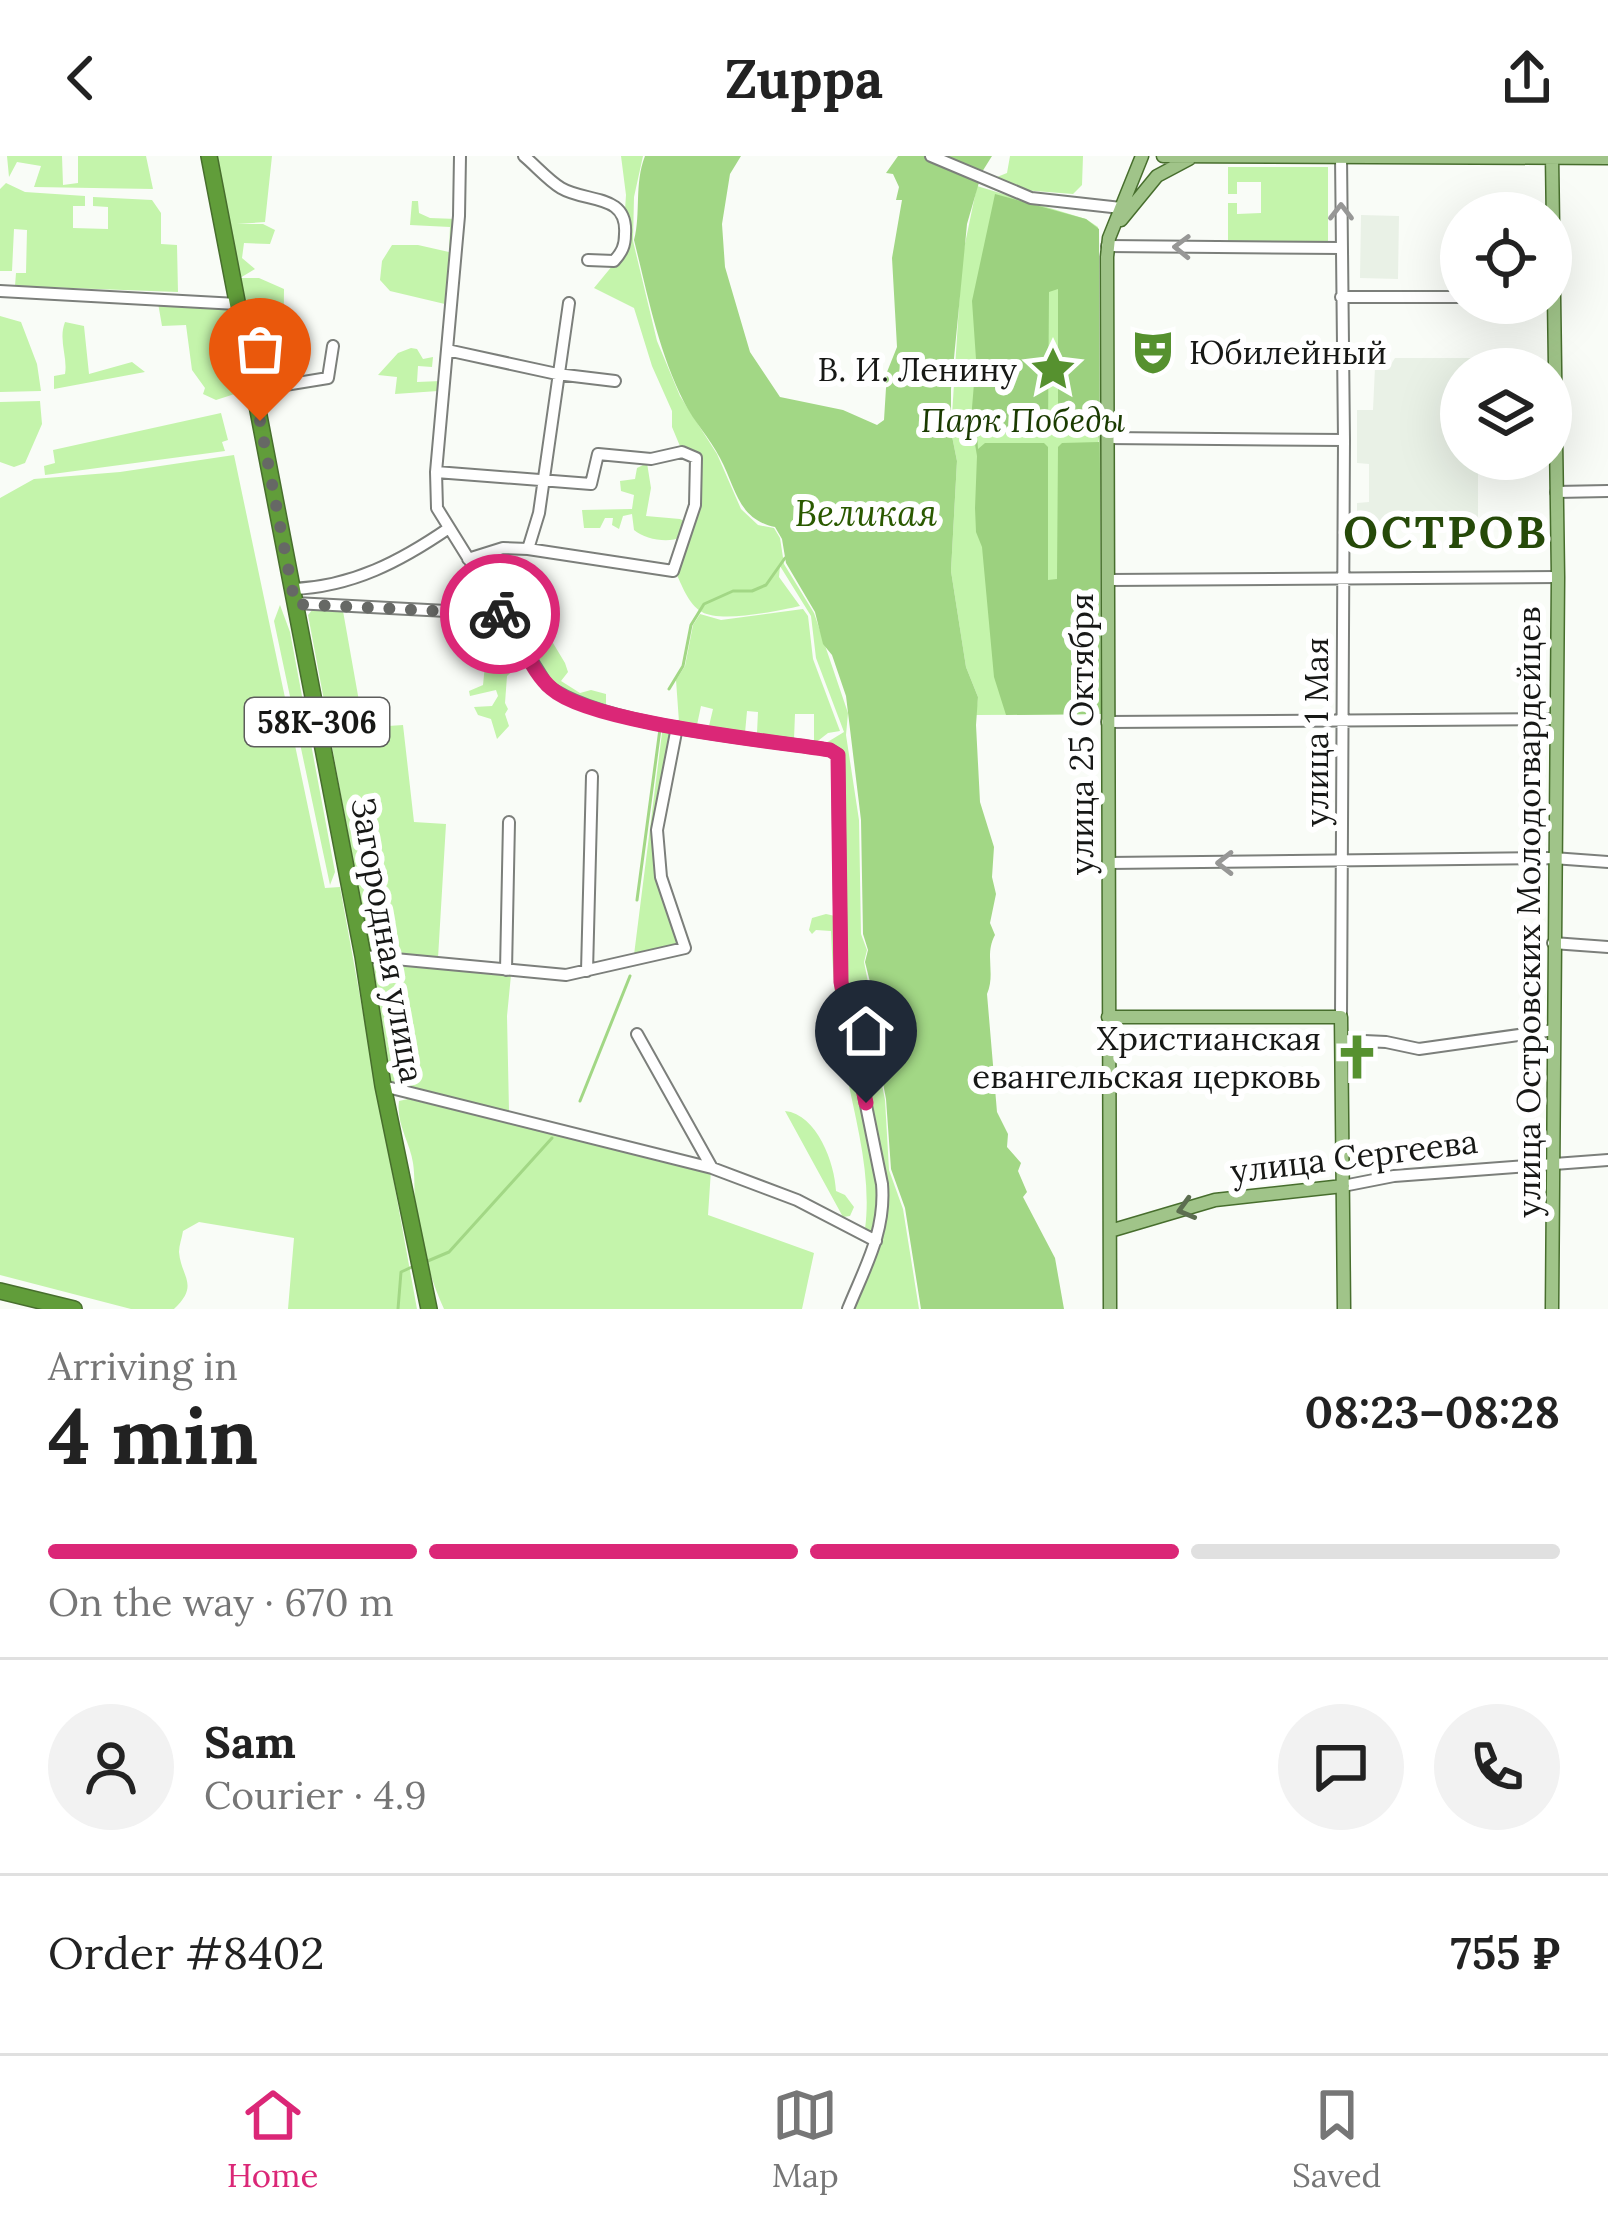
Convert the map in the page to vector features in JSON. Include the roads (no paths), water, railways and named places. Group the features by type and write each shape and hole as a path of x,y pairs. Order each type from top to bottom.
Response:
{"highway":[{"name":"Загородная улица","path":"209,156 383,1086 430,1309"},
{"path":"0,1291 74,1309"}],"main road":[{"path":"1109,240 1158,175 1161,156 1608,158"},
{"name":"улица Островских Молодогвардейцев","path":"1552,157 1552,192"},
{"path":"1139,160 1145,176 1158,175 1190,159"},
{"name":"улица 25 Октября","path":"1110,1309 1109,240 1139,160"},
{"name":"улица Островских Молодогвардейцев","path":"1552,1309 1558,577 1553,324"},
{"path":"1108,1017 1341,1016"},
{"name":"улица 1 Мая","path":"1341,1016 1343,1309"},
{"name":"улица Сергеева","path":"1110,1231 1215,1200 1343,1186"}],"street":[{"path":"460,156 437,508 547,686 566,700 677,727 838,755 841,982 884,1212 848,1309"},
{"path":"524,156 561,188 611,203 621,211 626,231 620,254 614,261 588,260"},
{"path":"931,156 996,184 1059,203 1121,208"},
{"name":"улица 1 Мая","path":"1341,157 1341,1016"},
{"path":"1109,240 1341,248"},
{"path":"0,291 237,304"},
{"path":"1341,297 1440,297"},
{"path":"528,549 539,513 569,303"},
{"path":"254,390 328,378 333,346"},
{"path":"447,350 614,381"},
{"path":"1107,438 1344,440"},
{"path":"436,472 591,484 598,454 651,459 682,452 696,458 695,505 673,572 528,549 503,548 469,559"},
{"path":"1556,491 1608,491"},
{"path":"293,596 400,562 449,528"},
{"path":"1108,580 1558,577"},
{"path":"293,596 502,614"},
{"path":"1108,722 1555,719"},
{"path":"362,956 566,975 686,947 661,877 657,830 677,727"},
{"path":"587,971 592,776"},
{"path":"506,970 509,822"},
{"path":"1108,863 1553,858 1608,862"},
{"path":"1553,943 1608,947"},
{"path":"1342,1040 1419,1049 1553,1030"},
{"path":"637,1034 712,1168"},
{"path":"383,1086 712,1168 797,1200 876,1241"},
{"name":"улица Сергеева","path":"1343,1186 1394,1176 1608,1160"},
{"path":"18,1296 55,1309"}],"water":[{"name":"Великая","path":"645,156 741,156 730,174 722,224 725,267 750,352 780,397 843,410 877,425 884,420 887,372 897,347 892,258 902,200 896,200 899,187 893,174 886,173 898,156 992,156 982,172 967,224 951,389 957,461 951,571 966,667 978,697 980,802 994,847 996,894 990,923 995,935 987,994 997,1112 1008,1134 1007,1147 1021,1163 1018,1171 1027,1192 1023,1197 1055,1258 1064,1309 921,1309 905,1208 891,1169 886,1099 868,1003 861,820 846,696 815,612 786,563 782,539 775,527 753,517 739,500 667,363 634,240"}],"waterway":[{"path":"669,689 683,666 691,625 704,604 733,591 766,585 785,558"},
{"path":"637,900 660,729"},
{"path":"580,1101 630,976"},
{"path":"423,1263 449,1252 552,1138"},
{"path":"398,1309 401,1272 414,1266"}],"place":[{"name":"Юбилейный","path":"1153,352"},
{"name":"В. И. Ленину","path":"1053,369"},
{"name":"Христианская евангельская церковь","path":"1357,1057"}],"district":[{"name":"ОСТРОВ","path":"1446,531"}],"park label":[{"name":"Парк Победы","path":"1023,420"}]}
